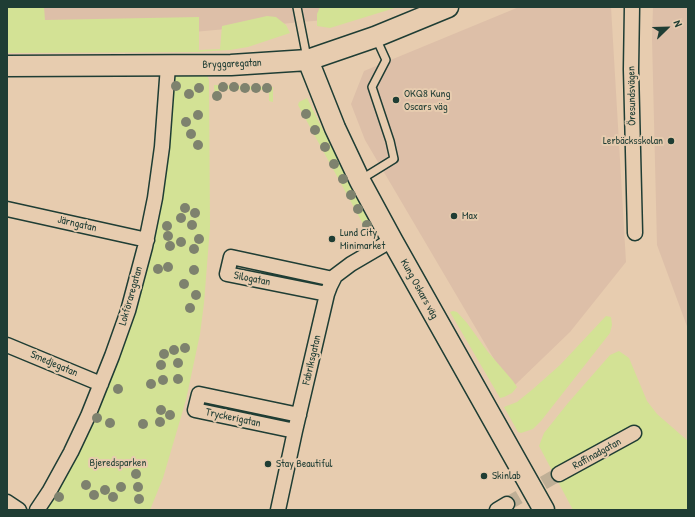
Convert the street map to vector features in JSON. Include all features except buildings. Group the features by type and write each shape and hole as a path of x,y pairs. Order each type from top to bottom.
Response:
{"main road":[{"name":"Bryggaregatan","path":"7,66 231,65 308,60 375,36 448,7"},
{"name":"Kung Oskars väg","path":"308,60 335,128 360,180 392,240 544,510"}],"street":[{"name":"Öresundsvägen","path":"632,7 631,69 635,233"},
{"name":"Lokföraregatan","path":"37,510 49,492 71,452 101,384 128,312 147,240 155,198 162,147 168,66"},
{"name":"Järngatan","path":"7,209 147,240"},
{"name":"Fabriksgatan","path":"278,510 327,294 333,279 351,264 392,240"},
{"name":"Silogatan","path":"327,294 227,274 231,257 333,279"},
{"name":"Smedjegatan","path":"7,345 101,384"},
{"name":"Tryckerigatan","path":"295,431 195,410 199,394 299,415"},
{"name":"Raffinadgatan","path":"559,474 634,433"},
{"path":"7,502 20,510"}],"lane":[{"path":"297,7 308,60"},
{"path":"360,180 394,159 390,141 372,87 386,60 375,36"}],"shaded area":[{"path":"7,7 358,7 324,20 96,41"},
{"path":"519,7 611,7 626,262 570,332 515,385 504,376 365,140 351,104 364,71"},
{"name":"Lerbäcksskolan","path":"653,7 688,7 688,329 657,245 652,38"}],"green space":[{"path":"7,7 44,7 45,20 199,17 199,50 220,49 222,26 267,16 276,17 286,25 290,33 248,47 230,50 197,52 7,53"},
{"path":"320,7 398,7 330,28 317,26 317,14"},
{"name":"Bjeredsparken","path":"203,65 209,80 210,227 204,303 200,334 186,400 163,478 150,510 37,510 71,452 139,272 168,66"},
{"path":"214,85 273,87 273,102 269,101 269,90 219,89 218,100 215,100"},
{"path":"307,98 374,232 370,234 368,233 298,105 299,102"},
{"path":"450,312 457,312 467,323 488,352 513,381 517,387 512,393 500,398"},
{"path":"606,316 611,317 612,325 610,333 541,421 533,429 521,433 518,432 504,407 517,402 560,365"},
{"path":"619,351 629,358 647,401 657,414 688,441 688,510 573,510 539,446 544,433 568,403 610,355"}],"tunnel":[{"path":"507,504 559,474"}],"place":[{"name":"OKQ8 Kung Oscars väg","path":"396,100"},
{"name":"Lerbäcksskolan","path":"671,141"},
{"name":"Max","path":"454,216"},
{"name":"Lund City Minimarket","path":"332,239"},
{"name":"Stay Beautiful","path":"268,464"},
{"name":"Skinlab","path":"484,476"}]}
